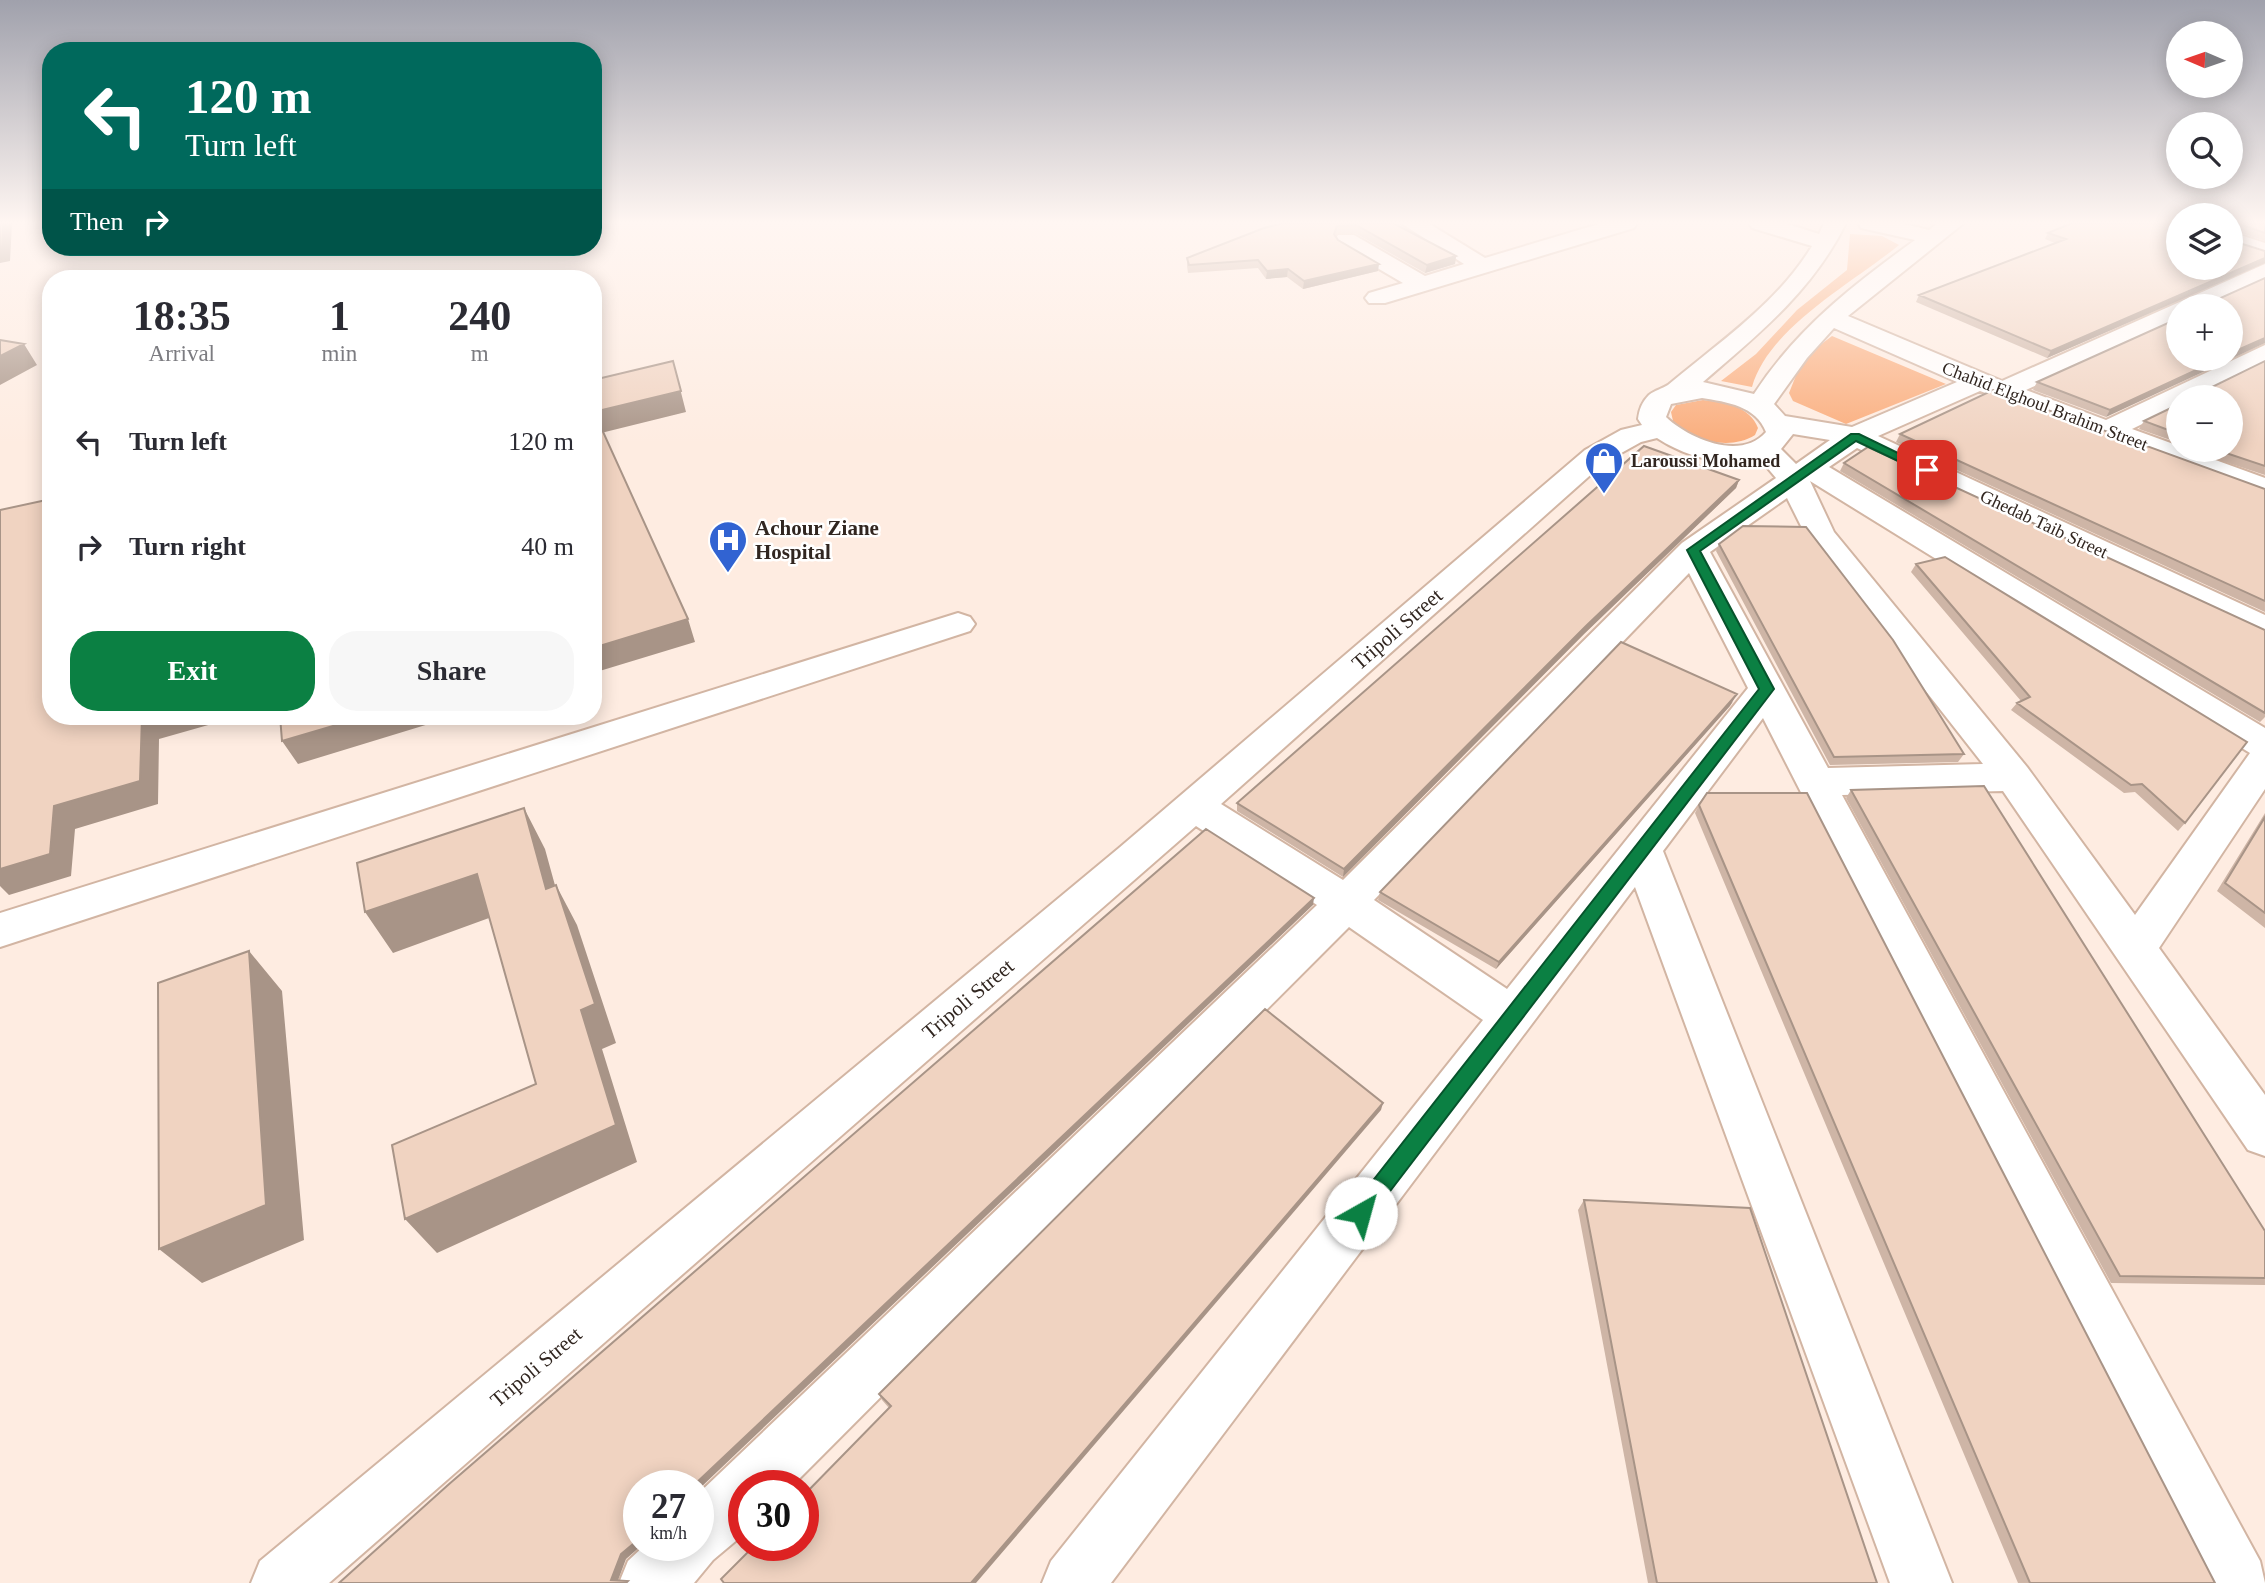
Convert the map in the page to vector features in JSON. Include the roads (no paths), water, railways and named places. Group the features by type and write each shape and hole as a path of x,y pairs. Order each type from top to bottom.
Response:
{"street":[{"name":"Tripoli Street","path":"282,1583 1194,806 1595,456 1631,436 1667,410 1784,297"},
{"path":"1855,297 1829,317 1774,379 1781,445 1820,535 2014,778 2265,1134"},
{"path":"2166,316 1991,387 1855,436 1781,445 1744,453 1717,453 1690,446 1667,410 1702,390 1723,394 1781,445 2265,745"},
{"name":"Chahid Elghoul Brahim Street","path":"1829,317 1991,387 2265,488"},
{"path":"2103,430 2123,423 2265,353"},
{"name":"Ghedab Taib Street","path":"1781,445 1855,436 2265,628"},
{"path":"766,1470 1346,903 1693,550 1781,445"},
{"path":"1693,550 2238,1583"},
{"path":"0,930 958,624"},
{"path":"1073,1583 1766,689"},
{"path":"2135,949 2265,760"},
{"path":"1815,782 2014,778"},
{"path":"1194,806 1346,903 1513,1017"},
{"path":"1642,850 1921,1583"},
{"path":"714,1521 728,1507"},
{"path":"650,1583 673,1561"}],"place":[{"name":"Laroussi Mohamed","path":"1604,495"},
{"name":"Achour Ziane Hospital","path":"728,574"}]}
